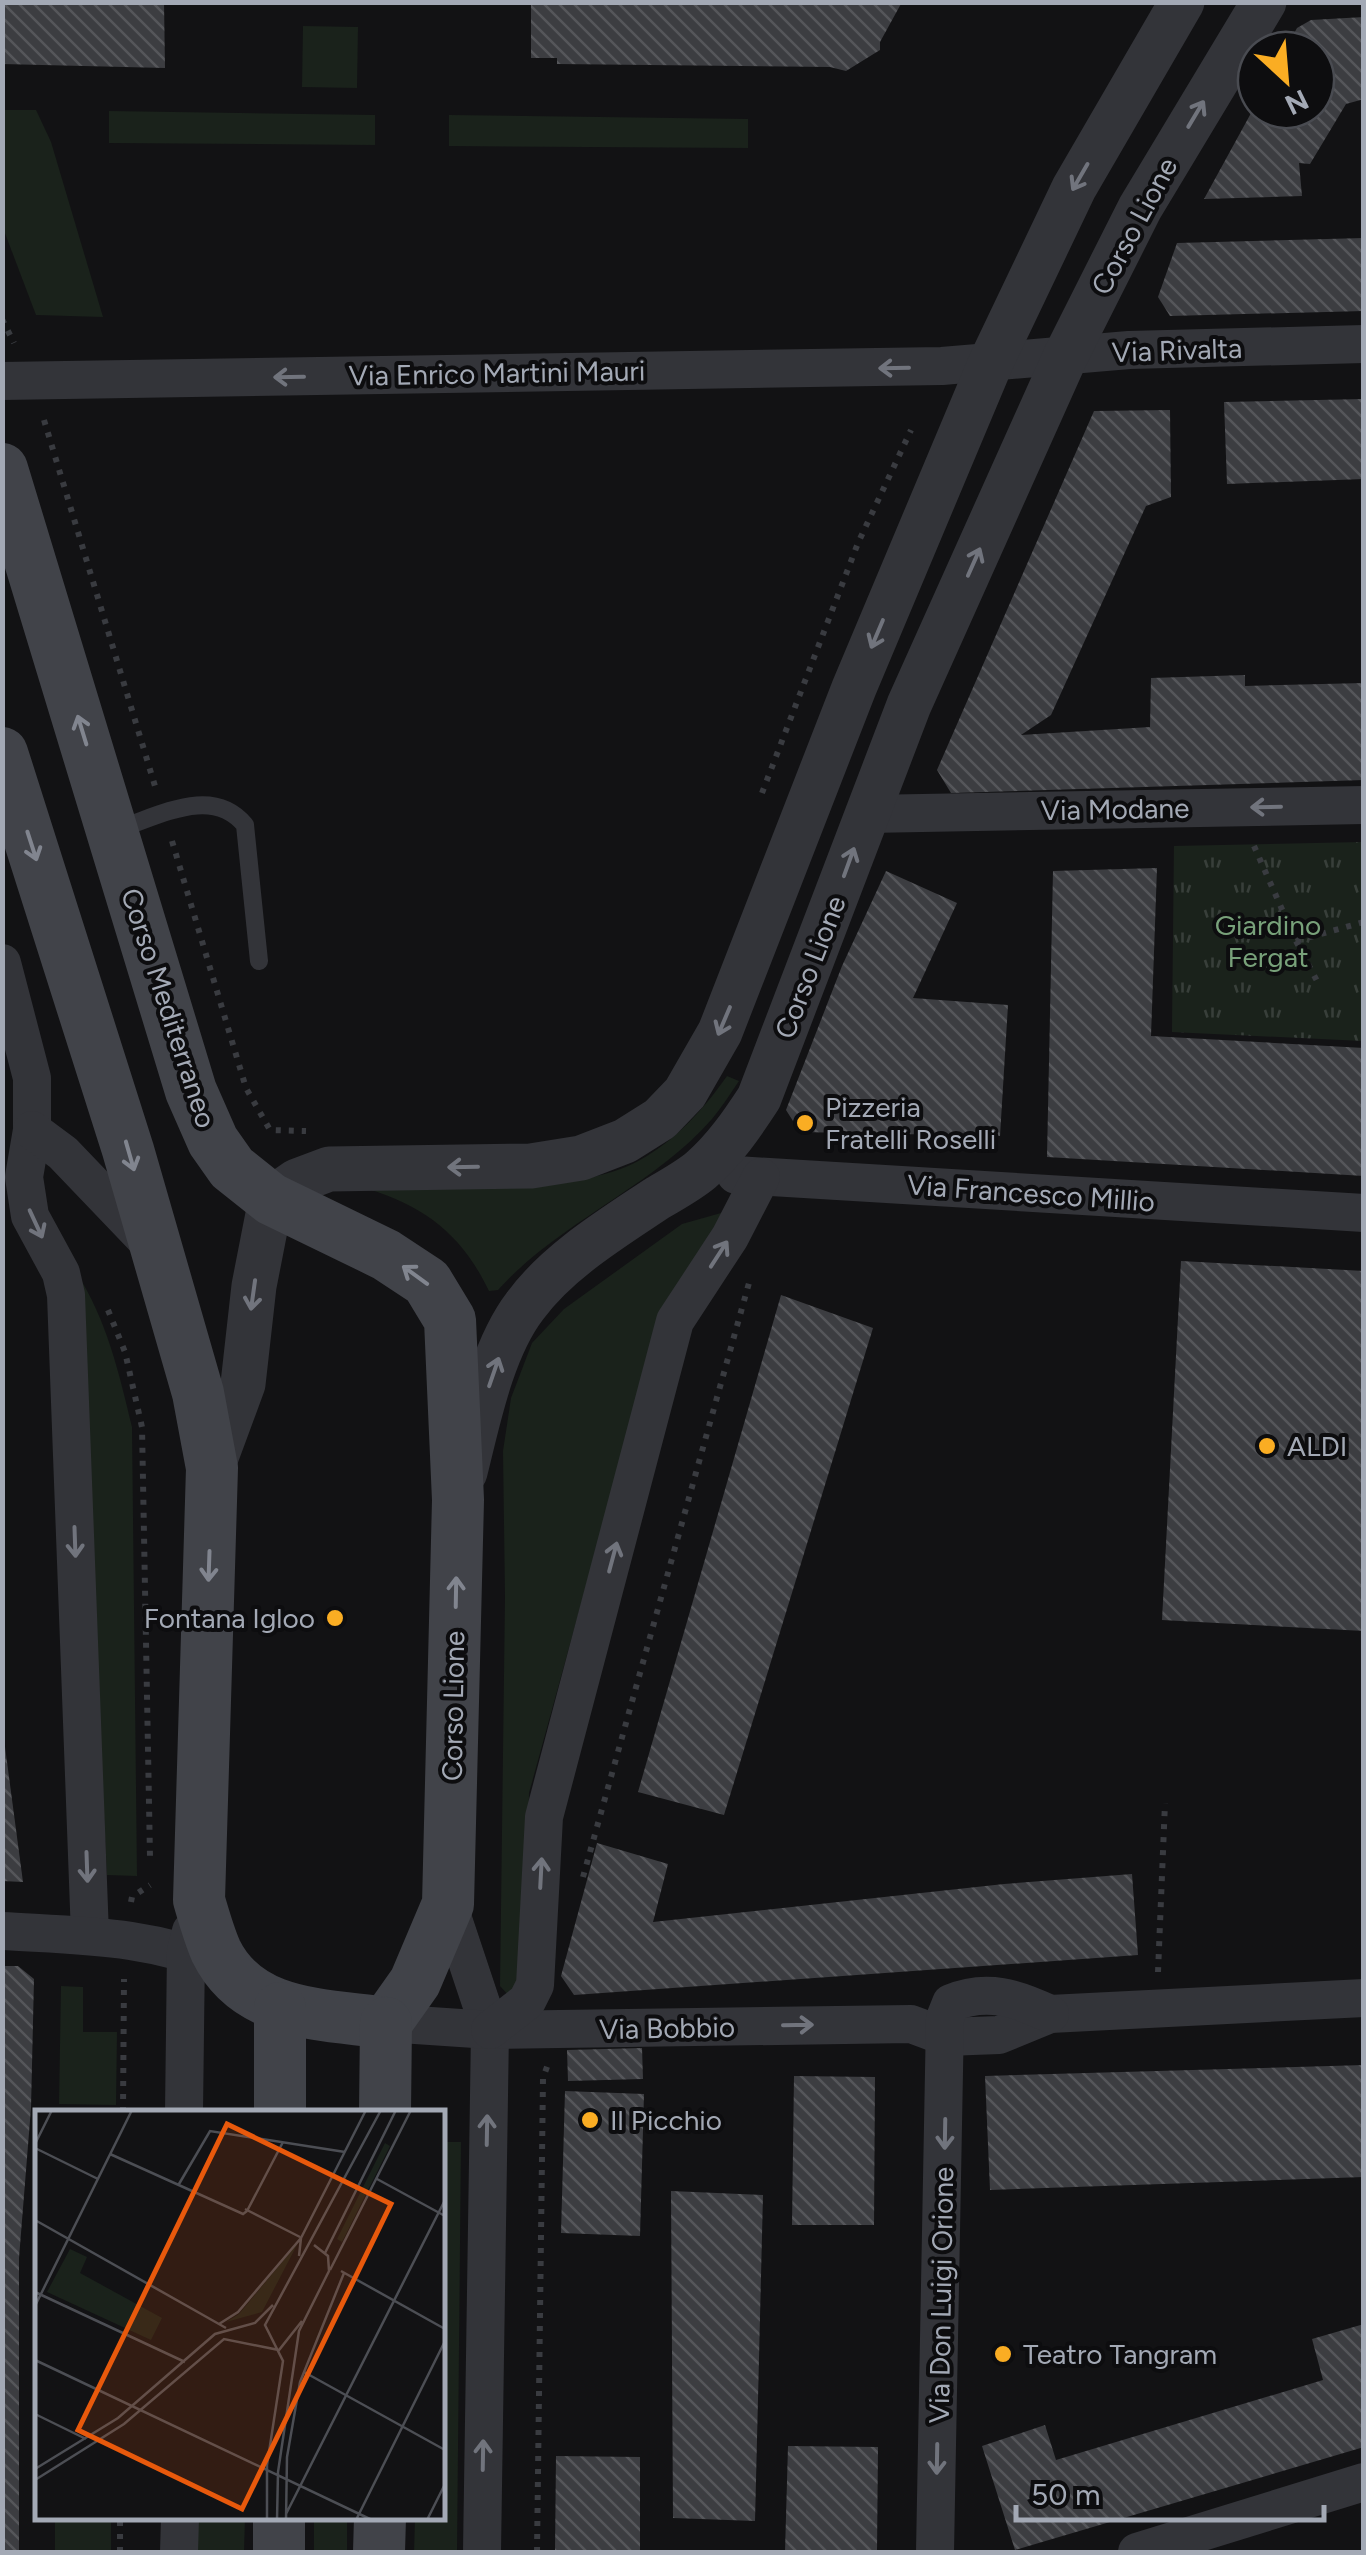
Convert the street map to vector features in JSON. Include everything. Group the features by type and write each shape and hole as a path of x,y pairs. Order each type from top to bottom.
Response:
{"main road":[{"name":"Corso Mediterraneo","path":"2,469 191,1091 213,1141 232,1168 272,1200 386,1255 427,1282 450,1320 458,1500"},
{"path":"2,753 158,1252 198,1393 212,1468 198,1900 216,1951 206,1959 254,1995 280,2008 386,2023 386,2110"},
{"name":"Corso Lione","path":"386,2023 415,1982 448,1904 458,1500"},
{"path":"280,2008 280,2110"},
{"path":"278,2552 279,2520"},
{"path":"380,2520 380,2552"}],"street":[{"path":"212,1468 243,1384 254,1286 272,1200 298,1181 329,1169 531,1166 580,1158 625,1141 660,1120 685,1093 720,1032 854,688 991,362 1074,188 1182,2"},
{"name":"Corso Lione","path":"458,1500 480,1415 506,1339 523,1308 548,1278 699,1172 730,1142 759,1098 909,704 1066,355 1140,208 1264,2"},
{"name":"Via Rivalta","path":"991,362 1066,355 1364,344"},
{"name":"Via Enrico Martini Mauri","path":"18,382 922,367 991,362"},
{"name":"Via Modane","path":"867,814 1364,805"},
{"path":"2,964 32,1078 17,1128 30,1216 62,1273 66,1295 107,1936"},
{"path":"17,1128 63,1153 158,1252"},
{"name":"Via Francesco Millio","path":"699,1172 1364,1213"},
{"path":"490,2030 527,2001 535,1985 544,1817 675,1321 736,1227 761,1176"},
{"name":"Corso Lione","path":"448,1904 490,2030 482,2552"},
{"path":"2,1931 107,1936 206,1959 184,2110"},
{"path":"946,2037 945,2018 950,2003 964,1998 1012,1996 1050,2014 1364,1998"},
{"name":"Via Bobbio","path":"386,2023 490,2030 911,2024 946,2037"},
{"name":"Via Don Luigi Orione","path":"935,2552 946,2037"},
{"path":"1137,2552 1364,2482"},
{"path":"179,2552 180,2520"}],"lane":[{"path":"112,831 204,803 232,810 244,825 259,961"}],"path":[{"path":"2,318 18,382 164,815 246,1088"},
{"path":"1254,845 1317,982"},
{"path":"1296,941 1364,922"},
{"path":"582,1881 752,1273"},
{"path":"102,1296 125,1352 142,1426 150,1887 132,1897 107,1936 123,2110"},
{"path":"1156,2009 1164,1803"},
{"path":"537,2552 544,2078 558,2030"},
{"path":"120,2520 120,2552"}],"green space":[{"path":"303,26 358,27 357,88 302,87"},
{"path":"2,110 36,110 51,142 103,317 36,315 3,228"},
{"path":"109,111 375,115 375,145 109,143"},
{"path":"449,115 748,119 748,148 449,146"},
{"name":"Giardino Fergat","path":"1363,842 1363,1041 1172,1032 1174,846"},
{"path":"727,1076 739,1081 689,1143 549,1244 498,1290 489,1291 467,1254 425,1214 368,1189 508,1187 613,1172 640,1160 677,1134"},
{"path":"721,1213 719,1224 662,1310 529,1793 527,1956 511,1998 500,1986 503,1451 511,1398 532,1343 564,1309 682,1224"},
{"path":"76,1272 104,1328 132,1427 137,1876 107,1875"},
{"path":"61,1986 83,1987 83,2032 117,2032 116,2105 59,2104"},
{"path":"445,2142 461,2142 457,2552 414,2552 415,2520 445,2520"},
{"path":"55,2520 111,2520 111,2552 55,2552"},
{"path":"198,2520 245,2520 244,2552 198,2552"},
{"path":"314,2520 347,2520 347,2552 314,2552"}],"building":[{"path":"2,2 164,2 165,68 2,64"},
{"path":"531,2 902,2 880,42 880,50 846,71 830,67 557,64 557,58 531,58"},
{"path":"1364,17 1364,99 1346,104 1336,121 1336,30 1296,30 1311,20"},
{"path":"1242,130 1330,130 1310,164 1299,163 1302,196 1204,199"},
{"path":"1364,238 1364,311 1170,316 1158,297 1177,243"},
{"path":"1364,399 1364,479 1227,484 1224,402"},
{"path":"1170,410 1171,497 1146,506 1051,715 1021,735 1150,727 1151,678 1245,675 1245,686 1364,683 1364,780 951,793 937,770 1094,411"},
{"path":"1157,868 1151,1036 1364,1048 1364,1176 1047,1157 1053,871"},
{"path":"886,871 957,903 913,998 1008,1005 1000,1136 800,1132 786,1110 842,966"},
{"name":"ALDI","path":"1181,1261 1364,1271 1364,1631 1162,1620"},
{"path":"781,1295 873,1328 724,1815 638,1792"},
{"path":"5,1747 23,1882 2,1881"},
{"path":"597,1843 668,1864 653,1922 1132,1874 1138,1955 574,1995 561,1976"},
{"path":"2,1966 18,1966 34,1979 31,2108 19,2258 19,2552 2,2552"},
{"path":"642,2048 643,2079 568,2081 567,2050"},
{"path":"1364,2065 1364,2177 990,2190 985,2076"},
{"path":"794,2076 875,2077 874,2225 792,2225"},
{"path":"565,2091 644,2094 640,2236 561,2233"},
{"path":"671,2191 763,2195 755,2521 673,2518"},
{"path":"1364,2324 1364,2447 1015,2550 982,2446 1045,2425 1056,2460 1323,2380 1312,2339"},
{"path":"788,2446 878,2447 877,2552 785,2552"},
{"path":"556,2456 640,2457 640,2552 555,2552"}],"place":[{"name":"Pizzeria Fratelli Roselli","path":"805,1123"},
{"name":"ALDI","path":"1267,1446"},
{"name":"Fontana Igloo","path":"335,1618"},
{"name":"Il Picchio","path":"590,2120"},
{"name":"Teatro Tangram","path":"1003,2354"}]}
